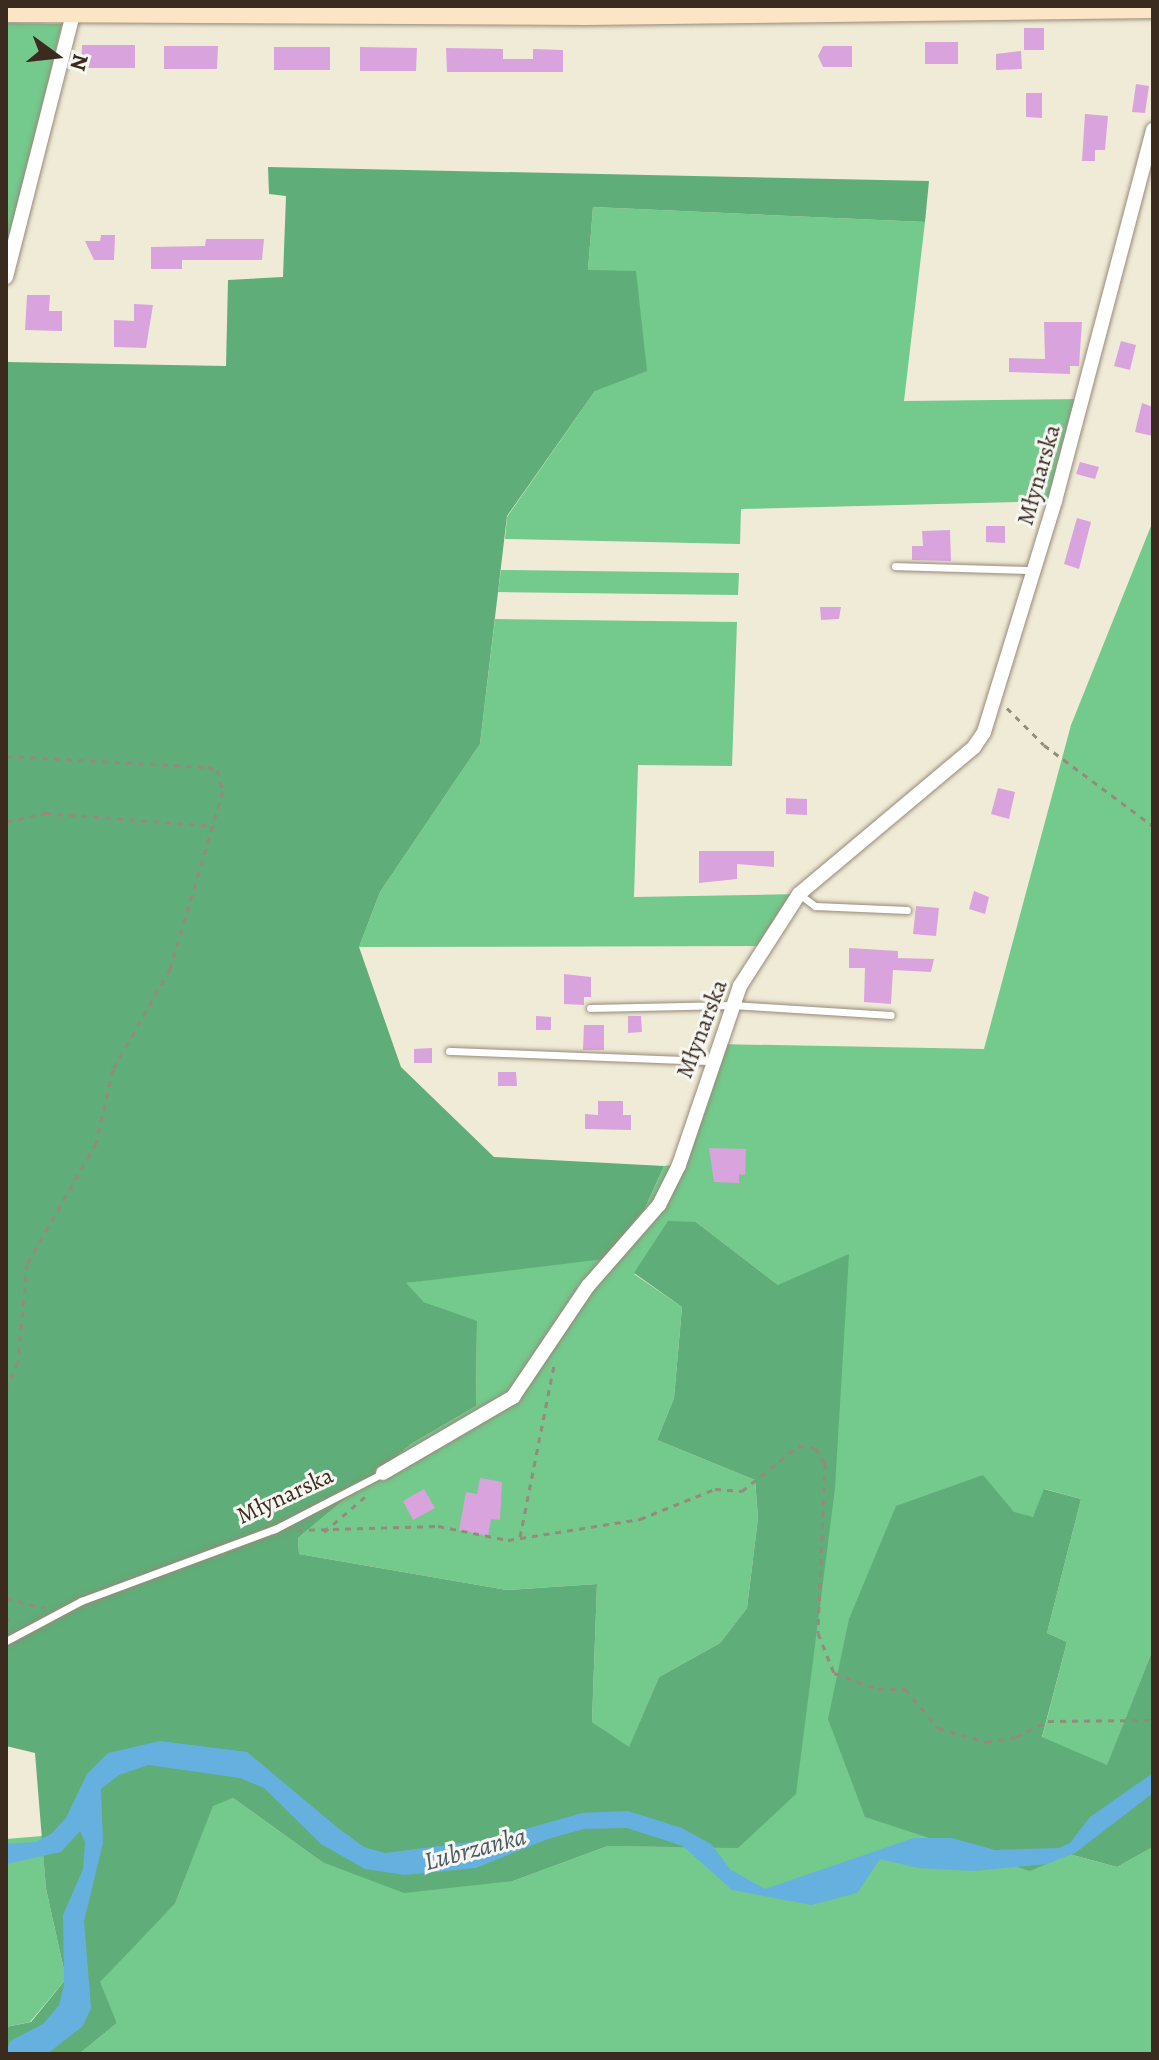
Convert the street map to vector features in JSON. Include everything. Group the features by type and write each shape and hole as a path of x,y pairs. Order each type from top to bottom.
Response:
{"street":[{"path":"6,12 1153,8"},
{"path":"6,277 74,11"},
{"name":"Młynarska","path":"383,1473 513,1397 588,1286 659,1205 679,1165 732,1005 799,894 974,747 997,698 1035,570 1153,130"}],"lane":[{"path":"895,566 1035,570"},
{"path":"799,894 815,906 907,910"},
{"path":"590,1008 732,1005 891,1015"},
{"path":"449,1051 712,1061"},
{"name":"Młynarska","path":"6,1641 60,1612 275,1529 383,1473"}],"path":[{"path":"997,698 1044,745 1153,826"},
{"path":"6,756 208,767 217,770 223,791 170,969 113,1069 96,1143 27,1264 18,1362 6,1389"},
{"path":"6,822 45,813 215,826"},
{"path":"520,1537 555,1359"},
{"path":"275,1529 324,1532 438,1526 508,1540 640,1519 715,1489 742,1491 798,1446 815,1448 825,1463 818,1633 834,1673 878,1689 905,1689 938,1728 986,1742 1016,1737 1048,1721 1153,1720"},
{"path":"324,1532 369,1494 383,1473"},
{"path":"6,1598 60,1612"}],"green space":[{"path":"6,23 62,24 6,261"},
{"path":"268,167 929,181 925,222 593,207 588,270 636,271 647,371 595,391 507,516 480,744 380,892 359,947 401,1067 494,1157 664,1166 645,1208 604,1259 406,1283 424,1302 477,1321 476,1406 411,1444 298,1538 299,1554 507,1590 597,1584 592,1722 629,1747 659,1677 720,1643 747,1608 758,1518 755,1480 657,1440 674,1398 682,1307 634,1273 668,1221 696,1222 778,1285 849,1254 835,1488 796,1794 738,1848 608,1846 513,1881 404,1893 322,1862 233,1798 213,1806 175,1904 100,1982 117,2023 79,2054 6,2054 6,2027 31,2022 66,1979 46,1889 35,1753 6,1746 6,362 226,366 228,280 283,277 286,196 269,194"},
{"path":"593,207 925,222 904,401 1082,399 1055,501 741,509 740,544 505,539 507,517 595,391 588,270"},
{"path":"1153,521 1153,1649 1107,1766 1042,1738 1067,1642 1047,1633 1081,1499 1045,1489 1034,1517 896,1506 1069,1854 1117,1867 1153,1847 1153,2054 79,2054 117,2023 99,1982 175,1904 213,1805 233,1798 322,1862 513,1881 608,1846 738,1847 778,1285 696,1222 634,1274 682,1307 674,1398 657,1440 755,1480 758,1518 747,1608 720,1643 659,1677 629,1748 592,1722 597,1584 507,1590 299,1554 298,1538 411,1444 476,1406 477,1322 424,1302 405,1283 498,1270 645,1208 664,1166 679,1164 716,1044 984,1049 1071,725"},
{"path":"501,570 739,573 738,595 498,592"},
{"path":"495,619 737,622 732,766 638,765 634,897 799,894 765,946 359,947 380,892 480,744"},
{"path":"983,1475 1014,1512 1033,1517 1044,1489 1081,1499 1047,1633 1067,1642 1042,1737 1107,1765 1153,1649 1153,1847 1117,1867 1069,1854 1030,1871 865,1817 828,1719 849,1619 896,1506"},
{"path":"42,1836 46,1889 66,1979 30,2022 6,2027 6,1839"}],"water":[{"name":"Lubrzanka","path":"160,1741 247,1752 338,1828 364,1847 385,1853 487,1840 582,1813 628,1811 682,1828 711,1844 731,1870 765,1889 914,1838 952,1838 995,1850 1059,1848 1070,1843 1090,1817 1153,1773 1153,1793 1075,1853 1047,1864 973,1871 918,1868 880,1859 857,1893 811,1905 732,1890 683,1846 627,1828 584,1829 548,1839 476,1868 404,1875 365,1869 321,1844 264,1788 240,1778 148,1765 119,1775 101,1789 103,1843 84,1921 91,2008 83,2026 47,2054 6,2054 10,2041 43,2024 59,2005 64,1985 63,1915 83,1869 85,1842 80,1831 61,1852 6,1864 6,1844 35,1842 51,1834 66,1818 87,1774 108,1753"}],"building":[{"path":"1024,28 1044,28 1044,50 1024,50"},
{"path":"925,42 958,42 958,64 925,64"},
{"path":"82,45 135,45 135,68 81,68"},
{"path":"164,46 218,46 217,69 164,69"},
{"path":"823,46 852,46 852,67 823,67 818,56"},
{"path":"274,47 330,47 330,70 274,70"},
{"path":"360,47 417,48 416,71 360,71"},
{"path":"446,48 503,49 503,59 533,59 533,49 563,50 563,72 447,72"},
{"path":"1021,51 1022,69 996,70 996,54"},
{"path":"1136,84 1149,86 1145,113 1132,112"},
{"path":"1026,93 1042,93 1042,118 1026,117"},
{"path":"1085,114 1108,116 1105,150 1095,150 1095,161 1082,161"},
{"path":"101,235 115,235 114,260 94,260 85,241 100,241"},
{"path":"206,239 264,239 262,260 182,260 182,269 151,269 151,247 205,246"},
{"path":"27,295 50,295 49,311 62,311 62,331 25,330"},
{"path":"134,304 153,305 146,348 114,347 114,320 134,321"},
{"path":"1044,322 1082,322 1079,366 1070,366 1070,374 1009,372 1009,358 1045,359"},
{"path":"1121,341 1136,345 1130,370 1114,366"},
{"path":"1142,403 1153,407 1153,436 1135,432"},
{"path":"1080,462 1099,467 1095,479 1076,474"},
{"path":"1077,518 1091,522 1079,569 1064,564"},
{"path":"986,526 1005,526 1005,543 986,542"},
{"path":"950,530 951,561 912,560 912,546 923,546 922,531"},
{"path":"820,607 841,607 839,619 821,620"},
{"path":"998,788 1015,792 1009,819 991,814"},
{"path":"786,798 807,799 807,815 786,814"},
{"path":"699,851 774,851 774,867 737,864 737,879 699,883"},
{"path":"974,891 989,897 985,914 969,909"},
{"path":"916,906 939,908 936,936 913,934"},
{"path":"849,948 898,951 898,958 934,959 931,972 893,970 891,1004 864,1002 865,968 849,968"},
{"path":"564,974 591,977 591,997 584,997 584,1005 564,1004"},
{"path":"536,1016 551,1017 551,1030 536,1030"},
{"path":"628,1016 641,1016 642,1032 628,1033"},
{"path":"584,1025 604,1025 604,1050 583,1050"},
{"path":"432,1048 432,1063 414,1063 414,1049"},
{"path":"498,1072 516,1072 517,1086 498,1086"},
{"path":"598,1101 623,1101 623,1115 631,1115 631,1130 585,1129 585,1114 598,1115"},
{"path":"709,1148 746,1149 745,1175 739,1174 739,1183 714,1182"},
{"path":"480,1478 502,1482 500,1520 491,1519 488,1536 459,1530 466,1492 477,1494"},
{"path":"424,1489 435,1508 413,1520 403,1501"}]}
